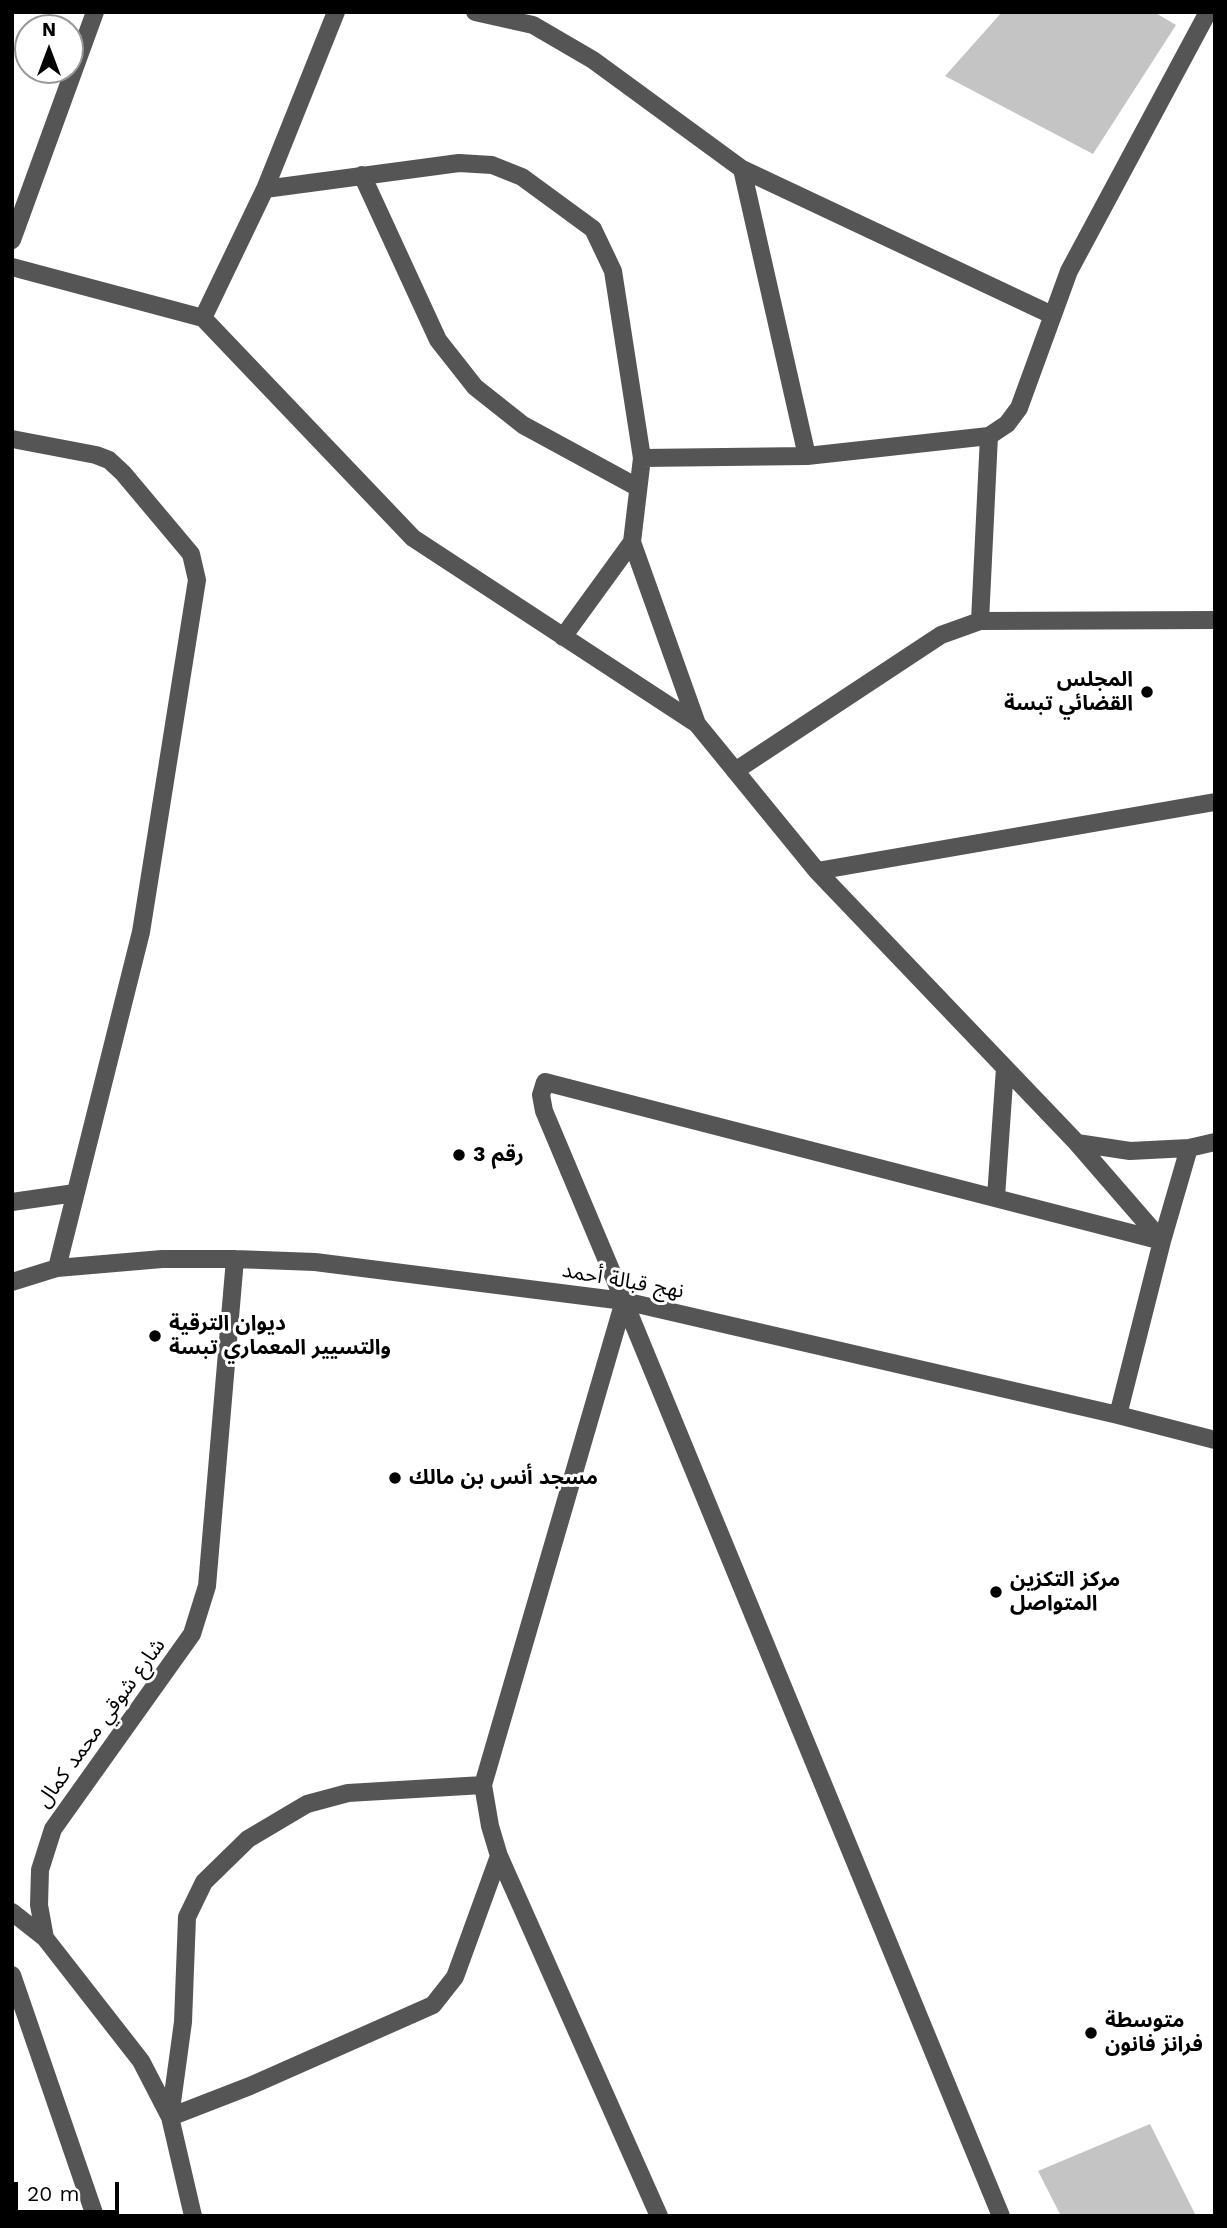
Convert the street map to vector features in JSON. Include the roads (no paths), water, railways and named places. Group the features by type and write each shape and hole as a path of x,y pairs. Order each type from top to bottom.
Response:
{"street":[{"path":"12,240 95,12"},
{"path":"204,318 265,189 336,12"},
{"path":"475,12 533,25 593,60 742,169 1052,315"},
{"path":"642,458 807,456 989,436 1007,424 1019,408 1069,271 1208,12"},
{"path":"265,189 459,163 492,165 522,177 593,229 613,271 642,458 632,542 697,724"},
{"path":"742,169 807,456"},
{"path":"362,175 438,340 475,387 523,425 637,487"},
{"path":"12,267 204,318 413,538 697,724 817,871 1077,1143 1162,1241"},
{"path":"980,621 989,436"},
{"path":"12,439 110,460 191,554 197,580 141,932 57,1268"},
{"path":"563,637 632,542"},
{"path":"735,771 941,635 980,621 1215,620"},
{"path":"817,871 1215,802"},
{"path":"996,1197 1006,1068"},
{"path":"1001,2216 544,1111 541,1095 545,1082 1162,1241"},
{"path":"1077,1143 1130,1151 1189,1148 1215,1142"},
{"path":"1118,1415 1162,1241 1189,1148"},
{"path":"12,1202 75,1193"},
{"name":"نهج قبالة أحمد","path":"12,1282 57,1268 162,1259 235,1259 315,1262 624,1301 1118,1415 1215,1440"},
{"name":"شارع شوقي محمد كمال","path":"193,2216 170,2118 141,2061 45,1938 38,1905 40,1870 53,1829 192,1634 207,1586 235,1259"},
{"path":"624,1301 483,1785 490,1826 499,1856 659,2216"},
{"path":"483,1785 348,1793 307,1804 248,1839 204,1882 187,1917 183,2022 170,2118 250,2086 433,2005 455,1977 499,1856"},
{"path":"12,1912 45,1938"},
{"path":"12,1975 94,2216"}],"place":[{"name":"المجلس القضائي تبسة","path":"1147,692"},
{"name":"رقم 3","path":"459,1155"},
{"name":"ديوان الترقية والتسيير المعماري تبسة","path":"155,1336"},
{"name":"مسجد أنس بن مالك","path":"395,1478"},
{"name":"مركز التكزين المتواصل","path":"996,1592"},
{"name":"متوسطة فرانز فانون","path":"1091,2033"}]}
